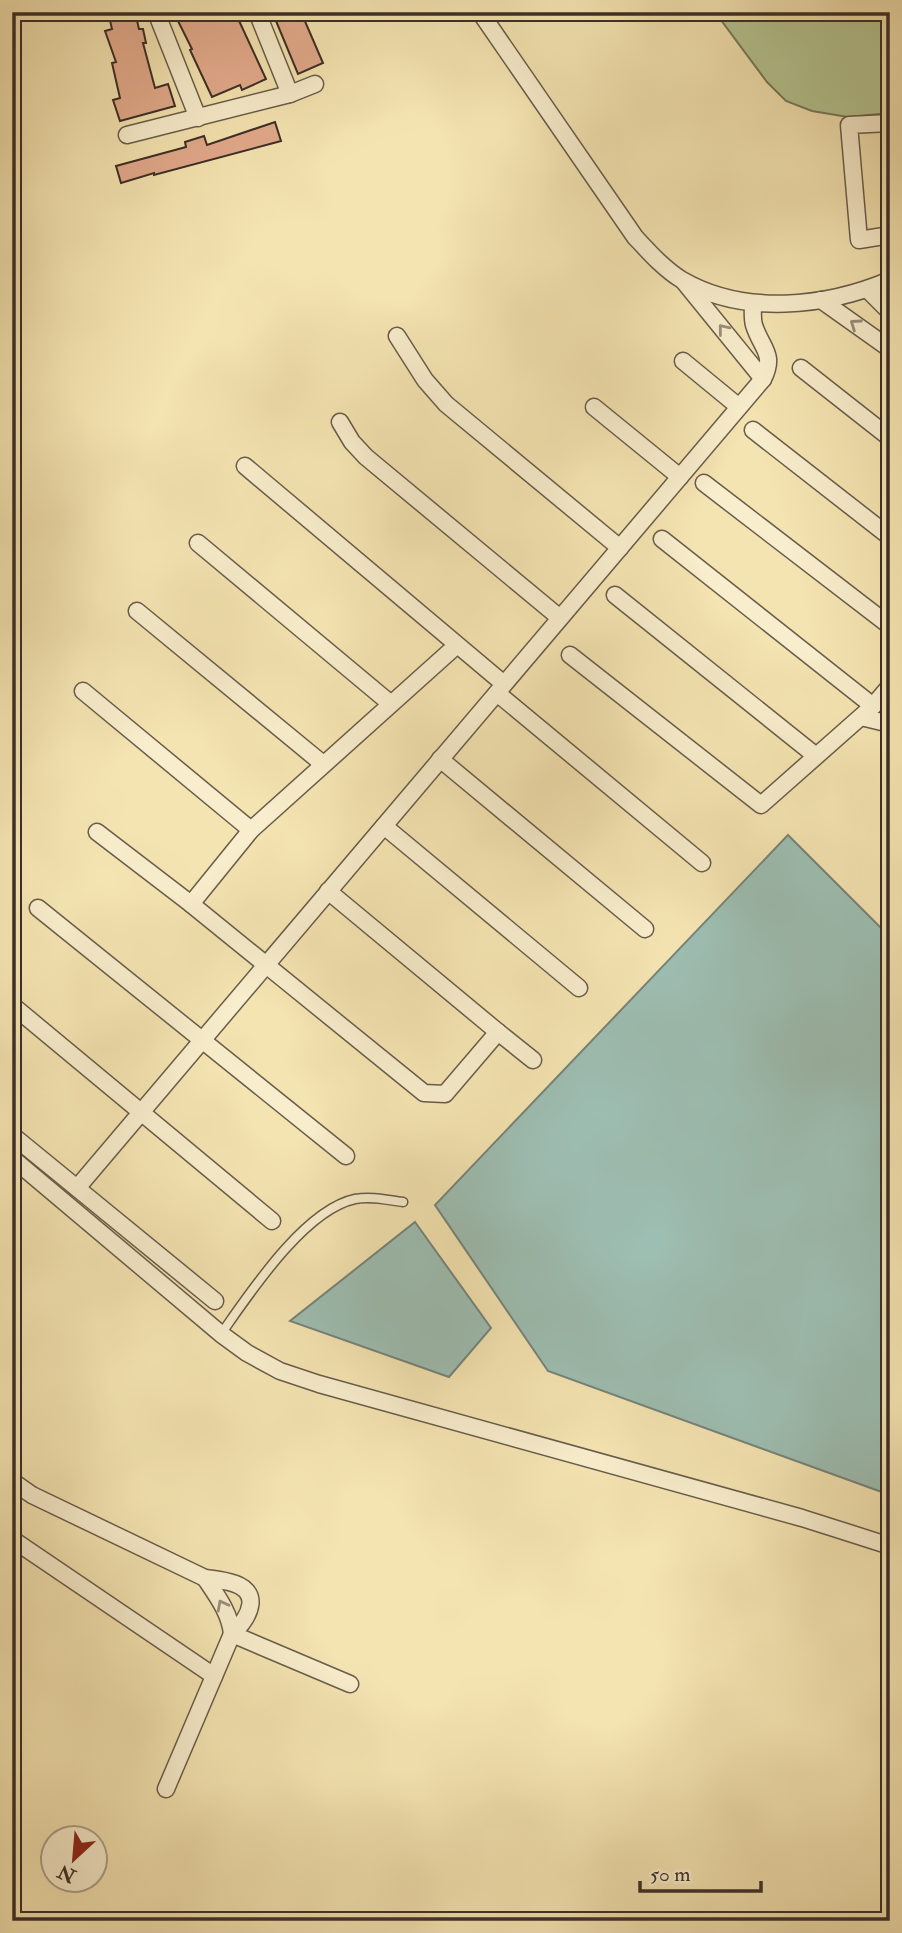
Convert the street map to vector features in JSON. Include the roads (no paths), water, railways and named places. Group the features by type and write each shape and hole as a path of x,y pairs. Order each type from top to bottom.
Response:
{"street":[{"path":"156,12 198,118"},
{"path":"257,12 290,94"},
{"path":"480,12 635,237 659,262 682,280 763,379"},
{"path":"127,135 290,94 316,84"},
{"path":"890,123 849,125 859,240 890,235"},
{"path":"682,280 725,299 753,303 821,300 867,290 890,280"},
{"path":"867,290 890,312"},
{"path":"821,300 890,349"},
{"path":"77,1188 763,379 768,369 768,356 755,327 753,303"},
{"path":"397,336 425,380 446,404 620,548"},
{"path":"683,361 739,407"},
{"path":"800,368 890,438"},
{"path":"594,407 680,477"},
{"path":"340,422 352,442 366,457 561,618"},
{"path":"752,430 890,537"},
{"path":"245,466 457,645 501,688 702,863"},
{"path":"705,483 890,626"},
{"path":"662,539 867,711 890,724"},
{"path":"198,543 391,704"},
{"path":"615,595 817,756"},
{"path":"137,611 323,764"},
{"path":"191,904 251,830 457,645"},
{"path":"570,655 761,805 867,711 890,686"},
{"path":"83,691 251,830"},
{"path":"440,760 645,929"},
{"path":"384,826 579,988"},
{"path":"97,832 191,904 424,1093 445,1094 498,1032"},
{"path":"328,891 533,1060"},
{"path":"38,908 346,1156"},
{"path":"12,1005 272,1221"},
{"path":"12,1135 215,1301"},
{"path":"12,1158 221,1334 247,1353 280,1371 802,1518 890,1546"},
{"path":"12,1481 32,1495 205,1578 231,1582 244,1588 249,1595 249,1614 232,1634 166,1789"},
{"path":"12,1539 214,1676"},
{"path":"205,1578 226,1611 232,1634"},
{"path":"232,1634 350,1684"}],"lane":[{"path":"221,1334 292,1242 332,1209 352,1200 370,1197 403,1202"}],"water":[{"path":"788,835 890,937 890,1495 548,1371 435,1205"},
{"path":"415,1222 491,1328 449,1377 290,1321"}]}
